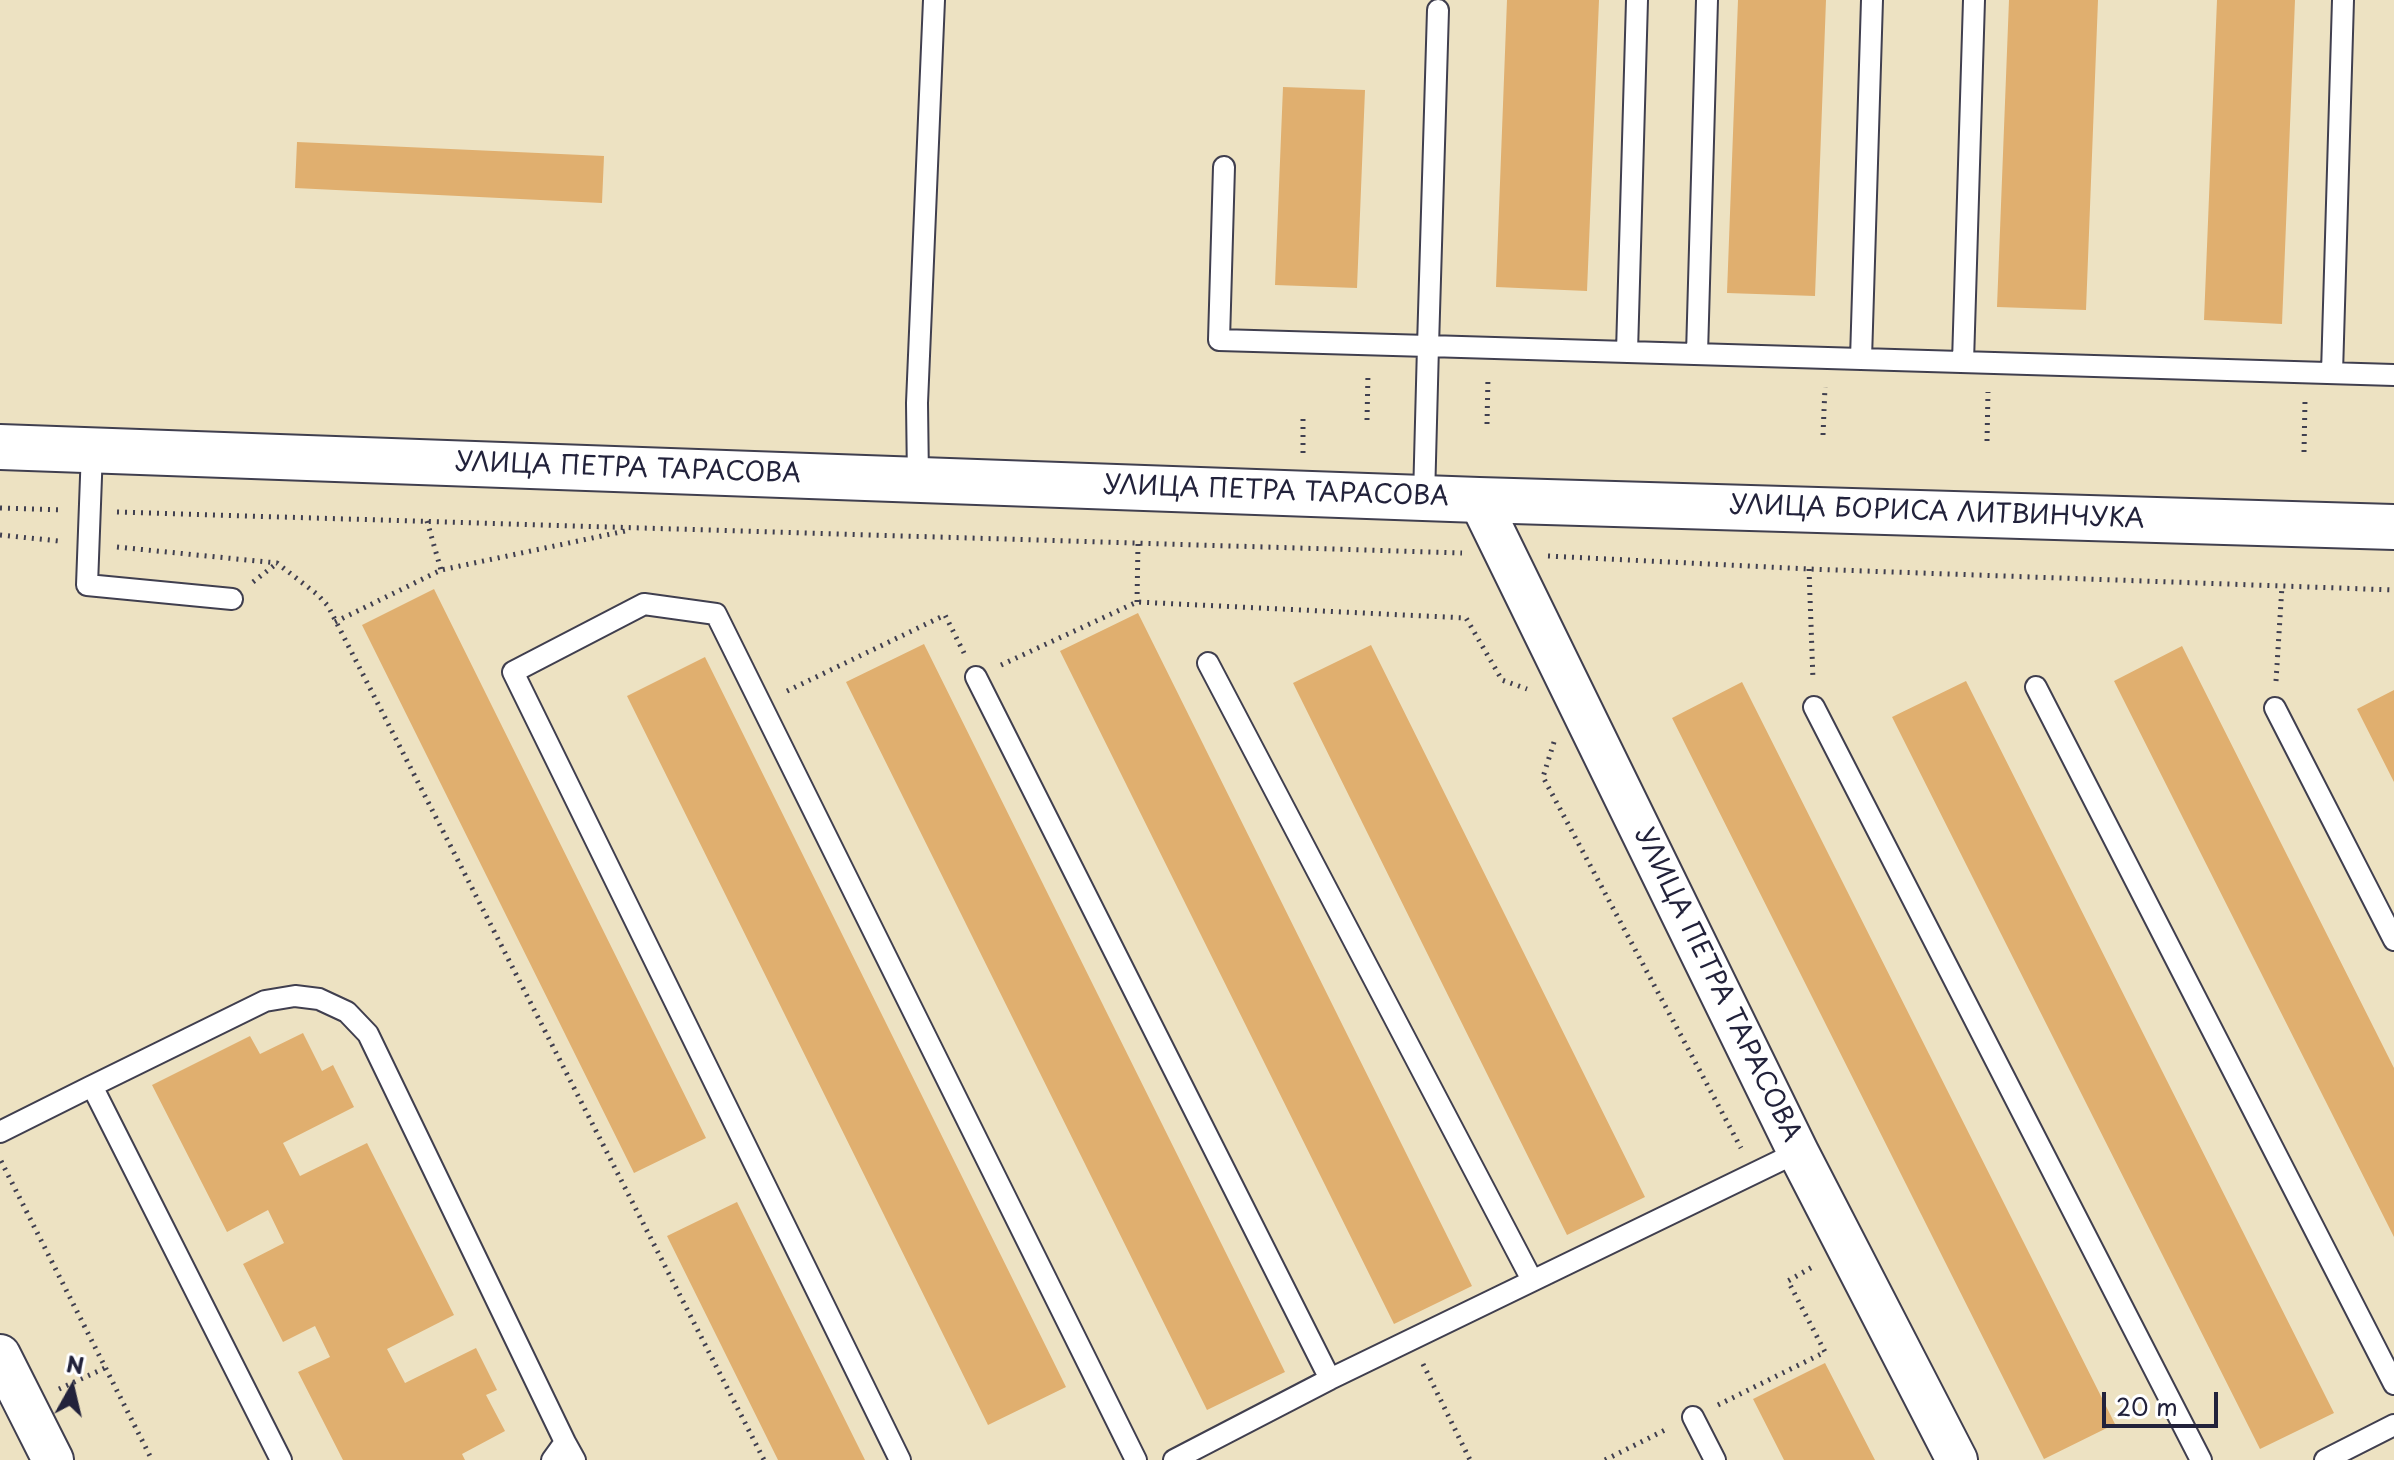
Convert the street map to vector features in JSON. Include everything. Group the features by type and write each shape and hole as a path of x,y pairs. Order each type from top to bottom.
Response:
{"street":[{"name":"УЛИЦА ПЕТРА ТАРАСОВА","path":"0,447 1479,500 1798,1152 1957,1460"},
{"name":"УЛИЦА БОРИСА ЛИТВИНЧУКА","path":"1479,500 2394,527"},
{"path":"0,1355 53,1460"}],"lane":[{"path":"918,480 917,403 934,0"},
{"path":"1627,352 1637,0"},
{"path":"1697,354 1707,0"},
{"path":"1861,359 1872,0"},
{"path":"1963,362 1974,0"},
{"path":"2332,373 2343,0"},
{"path":"1424,498 1438,10"},
{"path":"1224,167 1219,340 2394,375"},
{"path":"92,450 87,585 232,599"},
{"path":"900,1460 513,672 644,604 716,614 1136,1460"},
{"path":"1208,663 1532,1280"},
{"path":"976,677 1330,1379"},
{"path":"2036,687 2394,1384"},
{"path":"1814,707 2201,1460"},
{"path":"2275,708 2394,940"},
{"path":"0,1132 265,1001 295,996 319,999 347,1012 368,1034 570,1451 552,1460"},
{"path":"92,1086 281,1460"},
{"path":"1174,1460 1330,1379 1798,1152"},
{"path":"1693,1417 1715,1460"},
{"path":"2325,1460 2394,1425"}],"path":[{"path":"1367,420 1369,344"},
{"path":"1487,424 1489,348"},
{"path":"1823,435 1825,358"},
{"path":"1987,441 1989,363"},
{"path":"2304,452 2306,372"},
{"path":"0,508 1506,554 1809,569 2394,590"},
{"path":"427,521 441,570"},
{"path":"335,622 441,570 641,528"},
{"path":"0,535 277,563 328,606 764,1460"},
{"path":"1137,602 1138,543"},
{"path":"1809,569 1814,707"},
{"path":"2275,708 2282,586"},
{"path":"761,704 945,615 976,677 1137,602 1466,618 1502,680 1533,692"},
{"path":"1556,736 1543,777 1755,1173"},
{"path":"0,1159 152,1460"},
{"path":"1605,1460 1825,1352 1788,1281 1823,1260"},
{"path":"1411,1340 1470,1460"}],"building":[{"path":"1507,0 1599,0 1587,291 1496,287"},
{"path":"1738,0 1826,0 1815,296 1727,293"},
{"path":"2009,0 2098,0 2086,310 1997,307"},
{"path":"2217,0 2295,0 2282,324 2204,320"},
{"path":"1283,87 1365,90 1357,288 1275,285"},
{"path":"297,142 604,156 602,203 295,188"},
{"path":"434,589 706,1138 634,1173 362,625"},
{"path":"1138,613 1472,1286 1394,1324 1060,651"},
{"path":"924,644 1285,1372 1207,1410 846,682"},
{"path":"1371,645 1645,1197 1567,1235 1293,683"},
{"path":"2182,646 2394,1068 2394,1237 2114,681"},
{"path":"705,657 1066,1387 988,1425 627,696"},
{"path":"1966,681 2334,1413 2260,1449 1892,717"},
{"path":"1742,682 2115,1424 2044,1459 1672,718"},
{"path":"2394,690 2394,782 2357,709"},
{"path":"303,1033 322,1071 333,1065 354,1107 283,1143 300,1176 367,1143 454,1315 387,1349 405,1383 476,1348 497,1390 486,1395 505,1431 462,1454 465,1460 343,1460 298,1372 330,1357 315,1326 283,1342 243,1264 284,1243 268,1210 227,1232 152,1085 250,1036 260,1054"},
{"path":"737,1202 865,1460 778,1460 667,1236"},
{"path":"1825,1363 1875,1460 1784,1460 1753,1399"}]}
